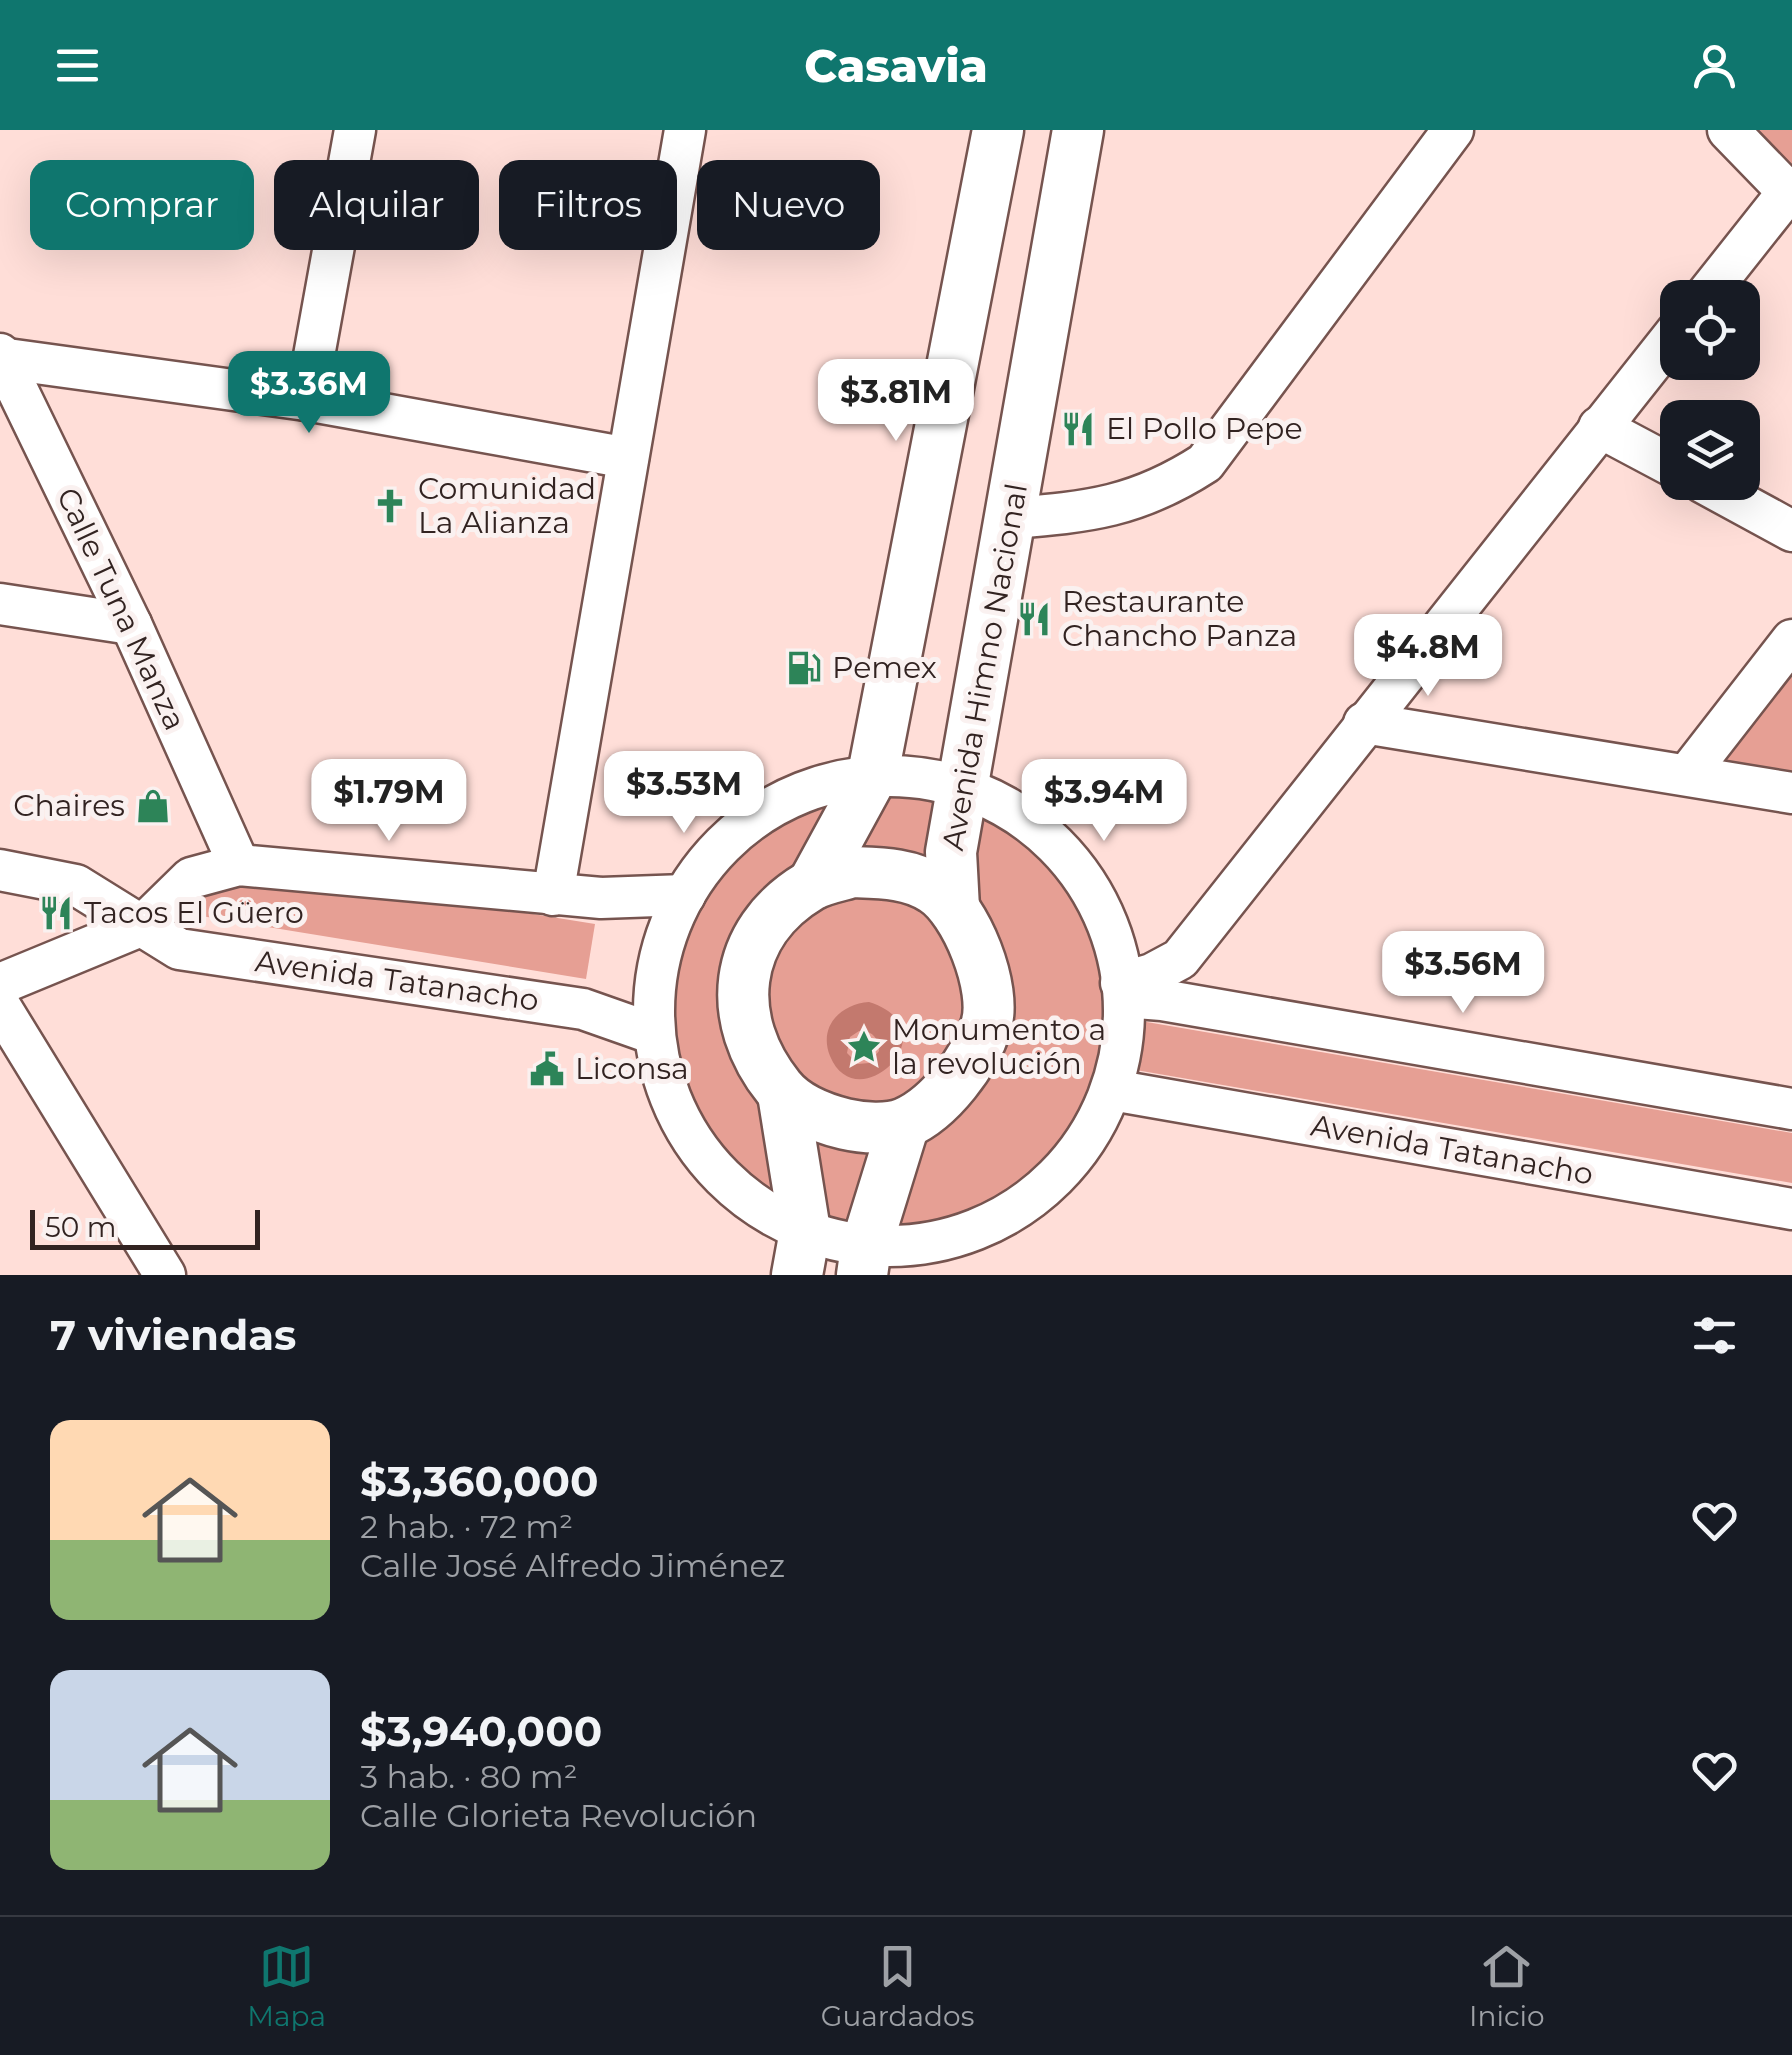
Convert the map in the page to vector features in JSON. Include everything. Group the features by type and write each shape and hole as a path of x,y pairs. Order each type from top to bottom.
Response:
{"main road":[{"path":"813,884 873,774 998,130"},
{"name":"Avenida Himno Nacional","path":"954,908 951,852 1078,130"},
{"path":"853,872 895,874 935,889 954,908 974,938 986,985 988,1023 958,1082 904,1124 861,1128 819,1118 783,1094 758,1061 744,1022 743,981 755,942 779,908 813,884 853,872"},
{"path":"783,1094 801,1253"},
{"path":"864,1261 904,1124"}],"street":[{"path":"306,400 355,130"},
{"path":"552,894 684,130"},
{"path":"1010,518 1092,511 1168,486 1205,463 1454,130"},
{"path":"1719,280 1790,192 1728,130"},
{"path":"1122,990 1180,959 1660,352"},
{"path":"1,357 306,400 628,458"},
{"name":"Calle Tuna Manza","path":"1,357 130,624 239,865"},
{"path":"1600,427 1660,460"},
{"path":"1735,500 1792,531"},
{"path":"0,604 130,624"},
{"path":"1687,775 1792,640"},
{"path":"1364,723 1792,792"},
{"path":"873,774 964,784 1019,812 1076,866 1113,935 1126,1013 1112,1090 1074,1158 1017,1212 945,1242 864,1261 801,1253 789,1226 722,1179 676,1112 654,1034 660,953 688,884 738,828 801,790 873,774"},
{"path":"0,984 143,925 191,878 239,865 601,898 684,894"},
{"name":"Avenida Tatanacho","path":"0,870 76,885 179,949 583,1009 654,1034"},
{"path":"1122,990 1792,1108"},
{"path":"0,1006 165,1275"},
{"name":"Avenida Tatanacho","path":"1112,1090 1792,1209"}],"shaded area":[{"path":"1728,130 1792,130 1792,187"},
{"path":"1792,673 1792,784 1715,772"},
{"path":"889,776 935,781 979,794 1019,816 1055,845 1084,881 1106,921 1119,965 1124,1011 1119,1057 1106,1101 1084,1141 1055,1177 1019,1206 979,1228 935,1241 889,1246 843,1241 799,1228 759,1206 723,1177 694,1141 672,1101 659,1057 654,1011 659,965 672,921 694,881 723,845 759,816 799,794 843,781"},
{"path":"259,870 595,924 586,979 183,913 191,899"},
{"path":"869,1002 893,1015 903,1031 901,1048 892,1064 877,1075 859,1079 843,1074 830,1056 827,1035 841,1012","holes":["859,1031 868,1032 878,1042 879,1051 869,1063 858,1064 847,1053 850,1037"]},
{"path":"1135,1020 1792,1133 1792,1183 1130,1069"}],"place":[{"name":"El Pollo Pepe","path":"1078,429"},
{"name":"Comunidad La Alianza","path":"390,506"},
{"name":"Restaurante Chancho Panza","path":"1034,619"},
{"name":"Pemex","path":"804,668"},
{"name":"Chaires","path":"153,806"},
{"name":"Tacos El Güero","path":"56,913"},
{"name":"Monumento a la revolución","path":"864,1047"},
{"name":"Liconsa","path":"547,1069"}]}
